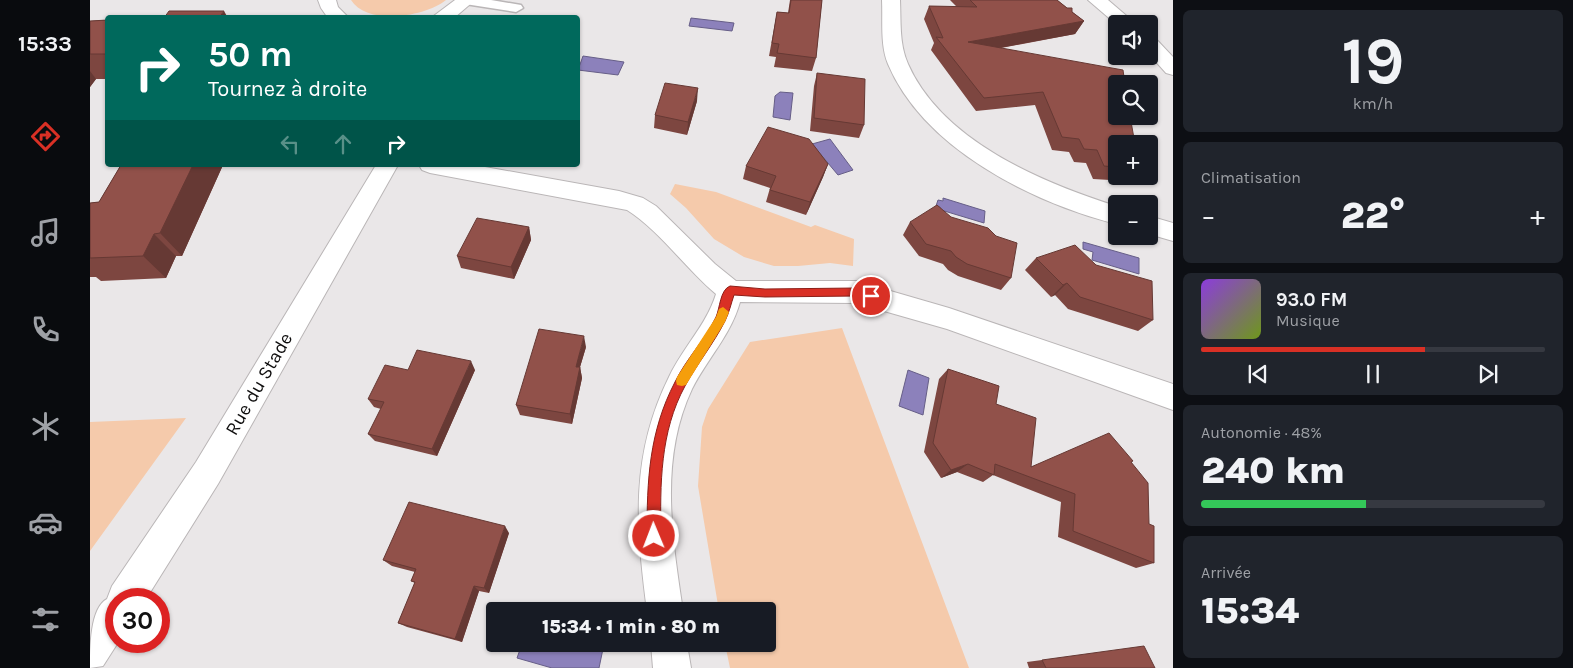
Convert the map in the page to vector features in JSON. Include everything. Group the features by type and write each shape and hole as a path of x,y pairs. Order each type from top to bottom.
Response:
{"street":[{"path":"327,0 327,4 335,15"},
{"path":"445,15 466,0"},
{"path":"891,0 893,49 898,64 914,93 946,128 972,149 1026,180 1064,198 1108,212"},
{"path":"1097,0 1116,15"},
{"path":"1158,53 1173,69"},
{"name":"Rue du Stade","path":"132,588 207,473 386,167"},
{"path":"441,167 619,199 635,204 648,212 706,271 730,291 765,293 856,292 949,319 1173,397"},
{"path":"1158,227 1173,232"},
{"path":"664,602 654,536 654,486 658,447 680,384 721,318 730,291"},
{"path":"90,653 105,630"},
{"path":"670,652 672,668"}],"lane":[{"path":"466,0 516,8"}],"shaded area":[{"path":"351,0 446,0 425,11 404,15 379,15 359,8"},
{"path":"691,18 734,23 732,31 689,26"},
{"path":"583,56 624,62 618,75 580,70"},
{"path":"780,92 793,93 790,120 773,117 775,96"},
{"path":"830,139 853,170 838,175 812,144"},
{"path":"675,184 716,192 811,227 815,225 854,239 853,266 830,263 774,266 744,257 714,239 686,208 670,194"},
{"path":"943,198 985,211 984,223 941,210 940,207 936,206 938,200 943,201"},
{"path":"1083,242 1139,258 1139,274 1092,260 1093,252 1083,249"},
{"path":"842,328 969,668 730,668 727,652 776,652 776,602 717,602 698,486 702,427 708,409 750,342"},
{"path":"908,370 929,378 923,415 899,406"},
{"path":"186,418 90,551 90,422"},
{"path":"519,652 602,652 599,668 552,668 517,658"}],"building":[{"path":"791,0 822,0 816,58 777,53 779,44 772,43 777,12 789,13"},
{"path":"970,0 1057,0 1067,8 1072,8 1072,12 1084,21 968,42 1123,70 1124,75 1108,75 1108,125 1132,125 1133,135 1108,135 1108,166 1104,166 1097,150 1084,149 1079,139 1062,137 1043,92 984,98 936,37 943,38 929,6 977,7"},
{"path":"169,11 224,11 221,15 166,15"},
{"path":"105,20 105,54 90,54 90,21"},
{"path":"817,73 865,79 864,125 814,118"},
{"path":"665,83 698,88 688,122 655,115"},
{"path":"768,127 809,139 828,164 810,202 770,190 776,176 746,166"},
{"path":"120,167 192,167 160,233 154,234 143,256 90,258 90,203 99,202"},
{"path":"937,205 951,217 988,228 996,236 1017,243 1011,278 967,264 956,257 951,251 926,244 910,222"},
{"path":"477,218 529,227 511,267 457,256"},
{"path":"1075,245 1096,265 1152,281 1153,320 1080,297 1067,283 1063,285 1036,258"},
{"path":"539,329 584,336 576,367 580,367 570,414 516,405"},
{"path":"417,350 471,361 432,449 368,434 384,402 368,399 385,365 408,370"},
{"path":"948,369 999,386 996,404 1036,418 1031,467 1109,433 1133,461 1131,462 1148,483 1149,524 1154,526 1154,563 1073,531 1075,494 995,464 994,475 968,464 951,470 933,443"},
{"path":"409,502 505,526 484,588 474,586 455,639 398,623 415,582 411,581 416,569 383,560"},
{"path":"1144,646 1155,668 1046,668 1042,660"}],"slow traffic":[{"path":"682,381 723,312"}],"route":[{"path":"654,536 654,486 658,447 668,414 680,384 721,318 730,291 765,293 856,292 871,296"}]}
